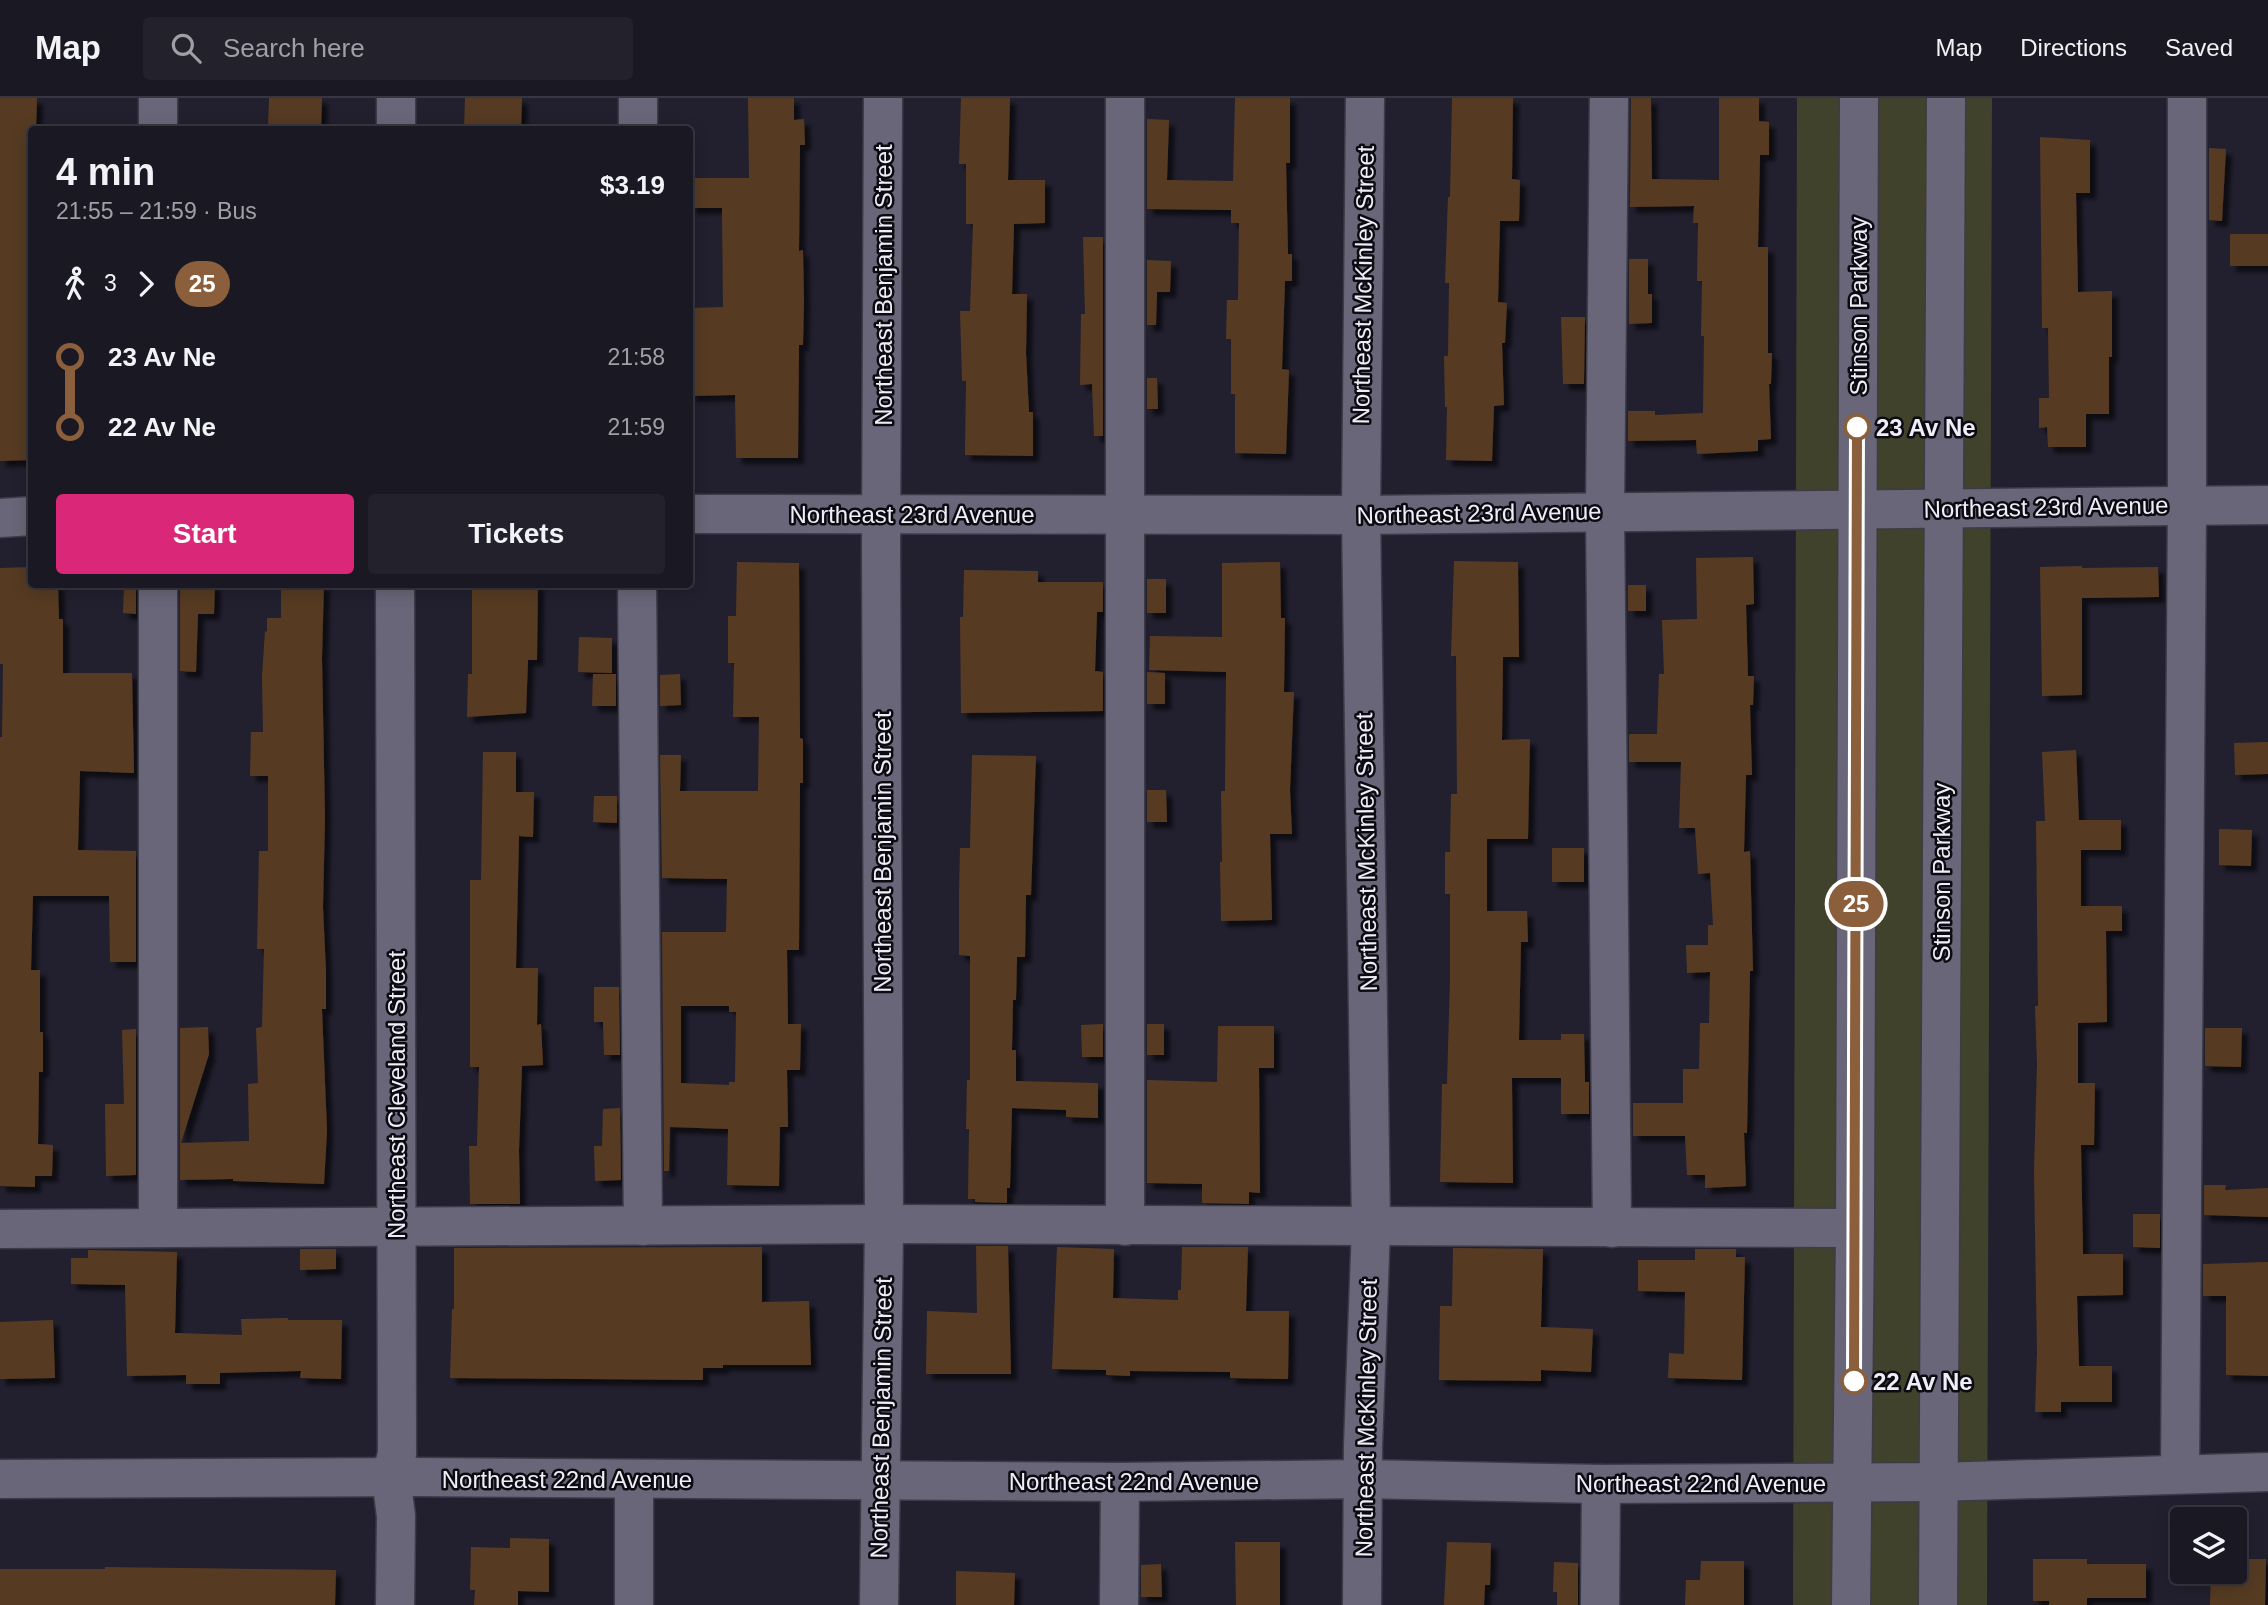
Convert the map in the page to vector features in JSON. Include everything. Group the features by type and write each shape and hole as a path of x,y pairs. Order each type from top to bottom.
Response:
{"street":[{"path":"158,98 158,126"},
{"path":"396,98 396,126"},
{"path":"638,98 638,126"},
{"name":"Northeast Benjamin Street","path":"878,1605 884,1224 881,514 883,98"},
{"path":"1125,98 1125,1226"},
{"name":"Northeast McKinley Street","path":"1362,1605 1371,1227 1361,515 1365,98"},
{"path":"1609,98 1605,511 1612,1228"},
{"name":"Stinson Parkway","path":"1851,1605 1856,1228 1859,98"},
{"name":"Stinson Parkway","path":"1938,1605 1946,98"},
{"path":"2180,1474 2188,98"},
{"name":"Northeast 23rd Avenue","path":"693,514 1361,515 2268,505"},
{"path":"0,518 28,516"},
{"path":"158,588 158,1228"},
{"name":"Northeast Cleveland Street","path":"395,588 397,1454 391,1478 396,1516 395,1605"},
{"path":"636,588 643,1226"},
{"path":"0,1228 884,1224 1856,1228"},
{"name":"Northeast 22nd Avenue","path":"0,1479 1120,1482 1363,1479 1601,1484 1938,1482 2268,1472"},
{"path":"634,1480 634,1605"},
{"path":"1119,1605 1120,1482"},
{"path":"1600,1605 1601,1484"}],"green space":[{"path":"1797,98 1992,98 1987,1605 1793,1605"}],"building":[{"path":"0,98 37,98 36,126 28,126 28,460 0,461"},
{"path":"269,98 322,98 321,126 268,126"},
{"path":"465,98 522,98 521,126 464,126"},
{"path":"748,98 794,98 794,120 804,119 805,145 800,145 799,251 803,250 804,300 803,345 799,345 798,458 736,458 735,395 693,396 693,308 723,307 722,208 693,208 693,178 749,178"},
{"path":"961,98 1010,98 1008,180 1045,180 1045,223 1014,224 1012,294 1027,294 1026,353 1029,412 1033,412 1033,456 965,455 966,381 962,381 960,311 970,311 973,224 966,224 966,164 959,164"},
{"path":"1235,98 1290,98 1290,163 1286,163 1288,254 1292,254 1292,281 1285,281 1282,369 1289,370 1286,454 1235,453 1231,339 1226,339 1227,300 1238,300 1239,223 1231,223 1231,210 1147,209 1147,119 1169,120 1167,180 1233,181"},
{"path":"1452,98 1513,98 1512,179 1520,180 1519,221 1500,221 1498,302 1507,303 1505,343 1502,343 1504,405 1494,406 1492,461 1446,460 1444,356 1448,356 1449,283 1445,283"},
{"path":"1631,98 1651,98 1652,179 1719,180 1719,98 1759,98 1759,121 1769,122 1769,155 1760,155 1758,247 1768,247 1768,353 1772,353 1769,384 1771,439 1758,440 1758,451 1697,454 1696,440 1628,441 1628,411 1655,411 1655,415 1703,413 1704,336 1701,336 1702,281 1697,281 1698,223 1693,223 1694,206 1630,207"},
{"path":"2040,137 2090,140 2090,193 2076,193 2078,292 2112,291 2112,357 2109,357 2109,414 2086,414 2086,447 2048,447 2047,427 2039,428 2039,398 2049,398 2048,328 2042,328"},
{"path":"2209,148 2226,149 2222,221 2209,220"},
{"path":"2230,234 2268,234 2268,266 2230,266"},
{"path":"1083,237 1103,237 1103,436 1094,436 1092,384 1080,385 1081,314 1085,314"},
{"path":"1629,259 1648,259 1648,294 1652,294 1652,323 1629,324"},
{"path":"1147,260 1171,261 1170,292 1157,292 1156,325 1147,325"},
{"path":"1561,317 1585,317 1584,384 1563,384"},
{"path":"1147,378 1157,378 1158,409 1147,409"},
{"path":"1753,557 1754,604 1746,605 1748,676 1754,676 1753,705 1750,705 1752,775 1746,775 1744,852 1750,851 1753,971 1750,971 1747,1133 1744,1133 1746,1186 1705,1188 1705,1175 1687,1175 1685,1136 1633,1136 1633,1103 1683,1103 1683,1069 1699,1069 1700,1023 1709,1023 1710,972 1687,973 1686,945 1708,945 1708,925 1713,925 1710,873 1698,874 1695,828 1679,828 1681,762 1629,762 1629,734 1657,734 1659,674 1664,674 1662,620 1697,619 1696,558"},
{"path":"1454,561 1518,562 1519,657 1503,657 1502,740 1530,739 1528,839 1487,839 1487,911 1527,911 1528,942 1521,942 1519,1040 1561,1040 1561,1034 1584,1034 1585,1082 1589,1082 1589,1114 1561,1114 1561,1078 1512,1078 1513,1183 1440,1182 1442,1084 1447,1084 1450,978 1450,894 1445,894 1445,852 1450,852 1451,794 1457,794 1456,656 1451,656"},
{"path":"737,562 799,563 800,738 803,739 803,783 800,783 799,950 787,950 788,1024 801,1024 800,1070 787,1070 788,1127 780,1127 779,1186 727,1185 728,1129 670,1127 669,1171 664,1171 662,932 726,932 727,879 662,878 660,755 681,755 680,791 758,791 759,717 733,717 734,663 728,663 728,616 736,616","holes":["681,1006 729,1006 729,1012 736,1012 735,1082 729,1082 729,1085 681,1083"]},
{"path":"1280,562 1281,618 1285,618 1284,692 1294,692 1290,790 1292,834 1270,834 1272,920 1221,921 1221,791 1225,791 1226,672 1149,670 1150,636 1222,637 1222,563"},
{"path":"28,567 28,588 58,588 59,619 63,619 63,673 132,673 134,773 80,771 78,850 136,851 136,962 110,962 109,896 33,896 31,970 40,970 40,1032 43,1032 43,1072 39,1072 38,1144 53,1145 52,1176 35,1176 35,1187 0,1186 0,737 3,664 0,664 0,568"},
{"path":"2040,567 2158,567 2159,597 2082,598 2082,695 2042,696"},
{"path":"964,570 1038,571 1038,582 1103,582 1103,612 1097,612 1095,671 1103,672 1103,711 961,713 960,617 963,617"},
{"path":"1147,579 1166,579 1166,613 1147,613"},
{"path":"1628,585 1646,585 1646,611 1628,611"},
{"path":"124,588 136,588 136,614 123,613"},
{"path":"180,588 215,588 214,614 198,614 196,672 180,671"},
{"path":"281,588 324,588 323,907 326,1009 322,1009 327,1131 324,1184 233,1179 180,1180 180,1028 208,1027 209,1054 181,1143 249,1141 248,1084 258,1083 256,1028 262,1027 264,949 257,949 259,851 268,851 268,776 250,776 251,732 263,732 262,676 267,618 281,618"},
{"path":"472,588 538,588 537,660 528,660 526,713 467,717 468,674 472,674"},
{"path":"579,637 612,638 612,673 578,672"},
{"path":"1147,672 1165,673 1165,704 1147,704"},
{"path":"593,674 616,674 616,706 592,706"},
{"path":"680,674 681,705 660,706 660,675"},
{"path":"2268,742 2268,774 2235,775 2234,743"},
{"path":"2076,750 2079,820 2121,820 2121,850 2081,850 2081,906 2122,906 2122,931 2106,931 2107,1022 2078,1023 2078,1083 2095,1083 2094,1145 2081,1145 2083,1254 2123,1254 2123,1295 2077,1296 2079,1366 2112,1366 2112,1402 2061,1402 2061,1412 2035,1412 2035,1006 2038,1006 2036,821 2045,821 2042,752"},
{"path":"483,752 516,752 516,792 534,792 533,837 519,836 516,968 538,968 537,1025 541,1024 543,1065 522,1066 520,1204 470,1204 469,1146 477,1146 479,1067 470,1067 470,880 481,880"},
{"path":"972,755 1036,756 1031,895 1026,895 1025,957 1017,957 1016,1000 1013,1000 1012,1050 1016,1050 1016,1081 1098,1083 1098,1118 1066,1117 1066,1110 1012,1108 1010,1188 1007,1188 1007,1203 975,1202 975,1199 968,1199 969,1129 966,1129 967,1080 970,1080 970,956 959,955 959,894 960,848 970,848"},
{"path":"1147,790 1166,790 1167,822 1147,822"},
{"path":"594,796 617,796 617,823 593,822"},
{"path":"2219,829 2252,830 2251,866 2219,865"},
{"path":"1552,848 1584,848 1584,882 1552,882"},
{"path":"594,987 619,987 620,1055 604,1055 603,1022 594,1022"},
{"path":"1103,1024 1103,1057 1082,1057 1081,1025"},
{"path":"1147,1024 1164,1024 1164,1055 1147,1055"},
{"path":"1218,1026 1274,1026 1274,1068 1259,1068 1260,1193 1249,1192 1249,1204 1202,1203 1202,1184 1147,1183 1147,1080 1217,1082"},
{"path":"2205,1028 2242,1028 2241,1067 2205,1066"},
{"path":"136,1029 136,1175 106,1176 105,1104 124,1104 122,1030"},
{"path":"620,1108 621,1180 595,1181 594,1146 602,1146 603,1109"},
{"path":"2204,1185 2226,1185 2225,1190 2268,1188 2268,1217 2204,1215"},
{"path":"2133,1214 2160,1214 2160,1248 2133,1247"},
{"path":"976,1246 1008,1246 1011,1374 926,1374 927,1311 977,1313"},
{"path":"762,1247 762,1302 809,1301 811,1365 723,1365 723,1368 703,1368 703,1380 450,1378 454,1248"},
{"path":"1057,1247 1114,1249 1113,1298 1178,1300 1178,1290 1181,1290 1182,1247 1248,1247 1246,1311 1289,1311 1288,1379 1230,1378 1230,1372 1130,1371 1130,1376 1106,1375 1106,1370 1052,1369"},
{"path":"1453,1248 1543,1249 1541,1327 1593,1329 1591,1372 1541,1370 1541,1381 1439,1380 1440,1306 1452,1306"},
{"path":"300,1249 336,1249 336,1269 300,1270"},
{"path":"1695,1249 1736,1249 1736,1257 1745,1257 1742,1380 1668,1378 1669,1353 1684,1354 1685,1292 1638,1291 1638,1260 1695,1260"},
{"path":"88,1250 177,1252 175,1333 242,1335 241,1319 342,1320 341,1379 300,1378 301,1371 220,1373 220,1384 186,1384 186,1375 127,1376 125,1285 71,1284 71,1258 88,1258"},
{"path":"2268,1262 2268,1376 2226,1375 2226,1296 2203,1296 2203,1264"},
{"path":"53,1320 55,1378 0,1379 0,1322"},
{"path":"510,1538 549,1539 549,1592 518,1591 518,1605 474,1605 475,1590 470,1590 471,1547 510,1548"},
{"path":"1235,1542 1280,1542 1280,1605 1236,1605"},
{"path":"1447,1542 1491,1543 1490,1585 1485,1585 1484,1605 1444,1605"},
{"path":"2033,1559 2087,1559 2087,1564 2146,1564 2146,1598 2087,1598 2087,1605 2049,1605 2049,1601 2033,1601"},
{"path":"2247,1559 2266,1559 2265,1605 2210,1605 2211,1584 2247,1584"},
{"path":"1701,1561 1744,1561 1744,1605 1685,1605 1686,1580 1700,1580"},
{"path":"1554,1562 1578,1563 1578,1605 1557,1605 1557,1592 1553,1592"},
{"path":"1161,1564 1162,1597 1141,1597 1141,1565"},
{"path":"105,1567 336,1570 335,1605 0,1605 0,1569"},
{"path":"956,1571 1015,1573 1014,1605 956,1605"}],"bus line":[{"name":"25","path":"1854,1381 1857,427"}],"place":[{"name":"23 Av Ne","path":"1857,427"},
{"name":"22 Av Ne","path":"1854,1381"}]}
